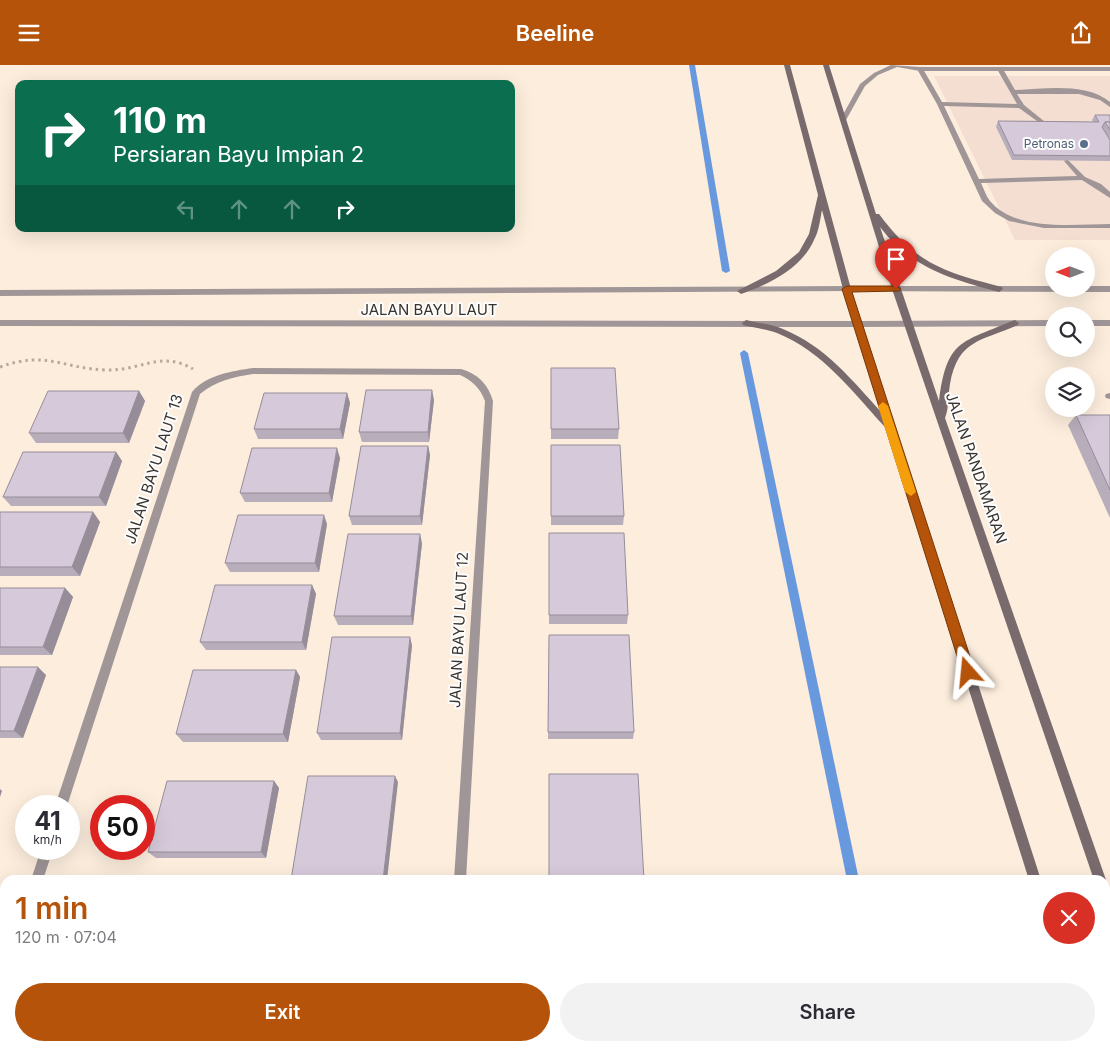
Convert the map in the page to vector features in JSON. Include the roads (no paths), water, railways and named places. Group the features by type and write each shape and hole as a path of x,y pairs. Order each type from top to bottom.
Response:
{"main road":[{"path":"787,65 847,289 1033,875"},
{"name":"JALAN PANDAMARAN","path":"826,65 896,289 1098,875"},
{"path":"741,291 771,279 791,264 809,243 822,195"},
{"path":"871,209 897,243 925,265 956,277 999,289"},
{"path":"746,323 781,331 806,344 829,362 890,427"},
{"path":"942,419 948,376 953,361 962,347 1015,323"}],"street":[{"path":"843,120 862,85 876,74 896,65 1000,69 1110,69"},
{"path":"919,67 940,105 986,201 994,211 1008,219 1038,225 1110,226"},
{"path":"1000,69 1021,106 1048,127"},
{"path":"1013,92 1082,92 1106,99 1110,105"},
{"path":"940,105 1021,106"},
{"path":"1067,161 1083,178 1098,186 1110,196"},
{"path":"976,181 1083,178"},
{"name":"JALAN BAYU LAUT","path":"0,293 1110,289"},
{"name":"JALAN BAYU LAUT","path":"0,323 1045,323"},
{"path":"1095,323 1110,323"},
{"name":"JALAN BAYU LAUT 13","path":"65,795 196,392 209,381 227,374 253,371 447,371 461,372 480,384"},
{"name":"JALAN BAYU LAUT 12","path":"460,875 489,401 486,392 480,384"},
{"path":"39,875 43,860"}],"waterway":[{"path":"692,65 726,271"},
{"path":"744,353 852,875"}],"place":[{"name":"Petronas","path":"1084,144"}]}
